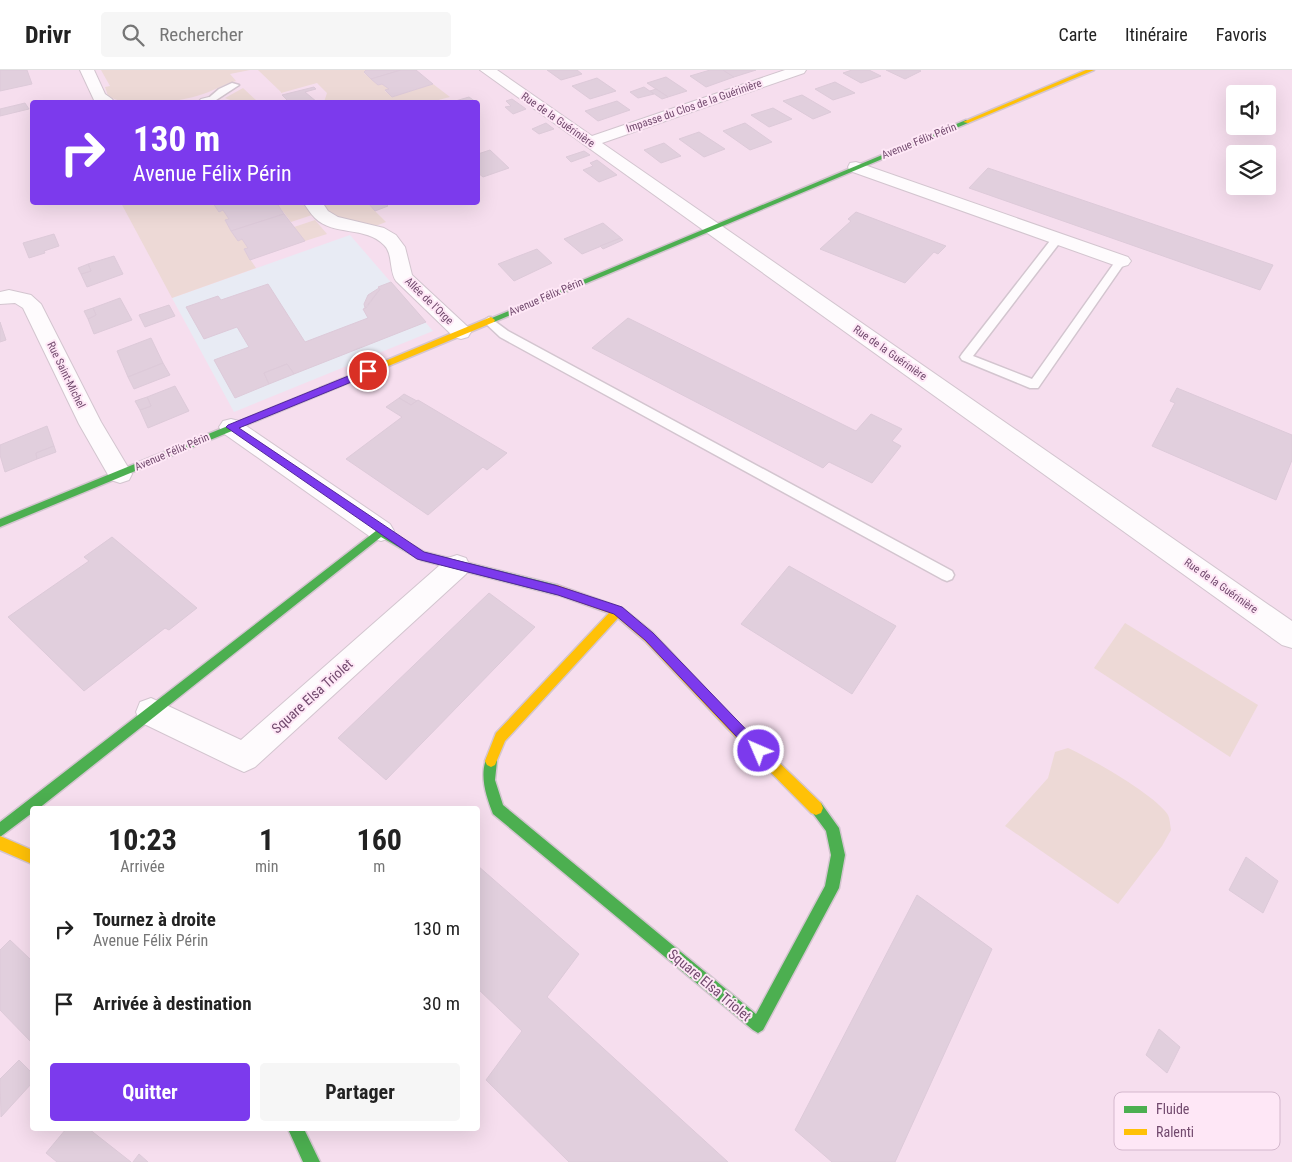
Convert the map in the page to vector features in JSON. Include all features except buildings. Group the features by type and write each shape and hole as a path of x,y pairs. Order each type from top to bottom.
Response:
{"street":[{"path":"87,70 99,97 104,100"},
{"name":"Rue de la Guérinière","path":"487,70 1292,636"},
{"name":"Impasse du Clos de la Guérinière","path":"589,142 799,70"},
{"name":"Avenue Félix Périn","path":"0,523 489,321 711,226 1091,70"},
{"path":"856,167 1121,261"},
{"name":"Allée de l'Orge","path":"314,205 322,215 332,221 367,229 389,239 396,247 403,277 461,332"},
{"name":"Rue Saint-Michel","path":"0,298 9,296 22,297 31,304 90,424 120,474"},
{"name":"Square Elsa Triolet","path":"231,427 421,556 558,590 618,611 649,637 731,724 814,806 832,828 838,855 832,888 758,1024 498,809 488,783 490,758 500,737 618,611"},
{"path":"31,806 381,530"},
{"name":"Square Elsa Triolet","path":"151,712 244,757 457,566"},
{"path":"0,830 30,807"},
{"path":"0,843 30,856"},
{"path":"297,1131 312,1162"}],"lane":[{"path":"211,100 222,91 235,85"},
{"path":"1057,239 966,357 1034,385 1121,261"},
{"path":"489,321 504,334 947,576"}],"shaded area":[{"path":"0,70 1292,70 1292,1162 0,1162"},
{"path":"101,70 250,70 230,74 236,81 182,100 117,100 108,96 105,87 110,86"},
{"path":"258,70 366,70 364,73 378,85 382,84 389,89 385,91 392,97 433,84 450,97 439,100 325,100 327,93 317,83 281,92"},
{"path":"243,88 256,100 230,100 225,98"},
{"path":"122,205 214,205 219,211 223,210 229,219 225,221 238,240 242,239 248,248 244,250 256,268 172,298"},
{"path":"278,205 304,205 312,215 291,222"},
{"path":"322,205 369,205 386,222 373,227 339,218 329,213"},
{"path":"315,220 327,234 305,241 294,227"},
{"path":"350,235 433,331 234,412 172,298"},
{"path":"1125,623 1258,705 1230,757 1094,668"},
{"path":"1068,748 1137,788 1161,807 1169,817 1171,830 1162,846 1118,904 1005,826 1048,778 1055,752"}],"traffic: fast":[{"path":"491,320 966,122"},
{"path":"0,523 323,390"},
{"path":"31,806 381,531 421,556 557,590"},
{"path":"491,761 489,780 498,809 758,1025 832,888 838,855 832,828 816,808"},
{"path":"0,830 30,806"},
{"path":"297,1131 312,1162"}],"traffic: slow":[{"path":"966,122 1091,70"},
{"path":"323,390 491,320"},
{"path":"557,590 618,611 649,637 731,724 816,808"},
{"path":"491,761 500,737 618,611"},
{"path":"0,843 30,856"}],"route":[{"path":"368,371 231,427 421,556 558,590 618,611 649,637 759,751"}]}
